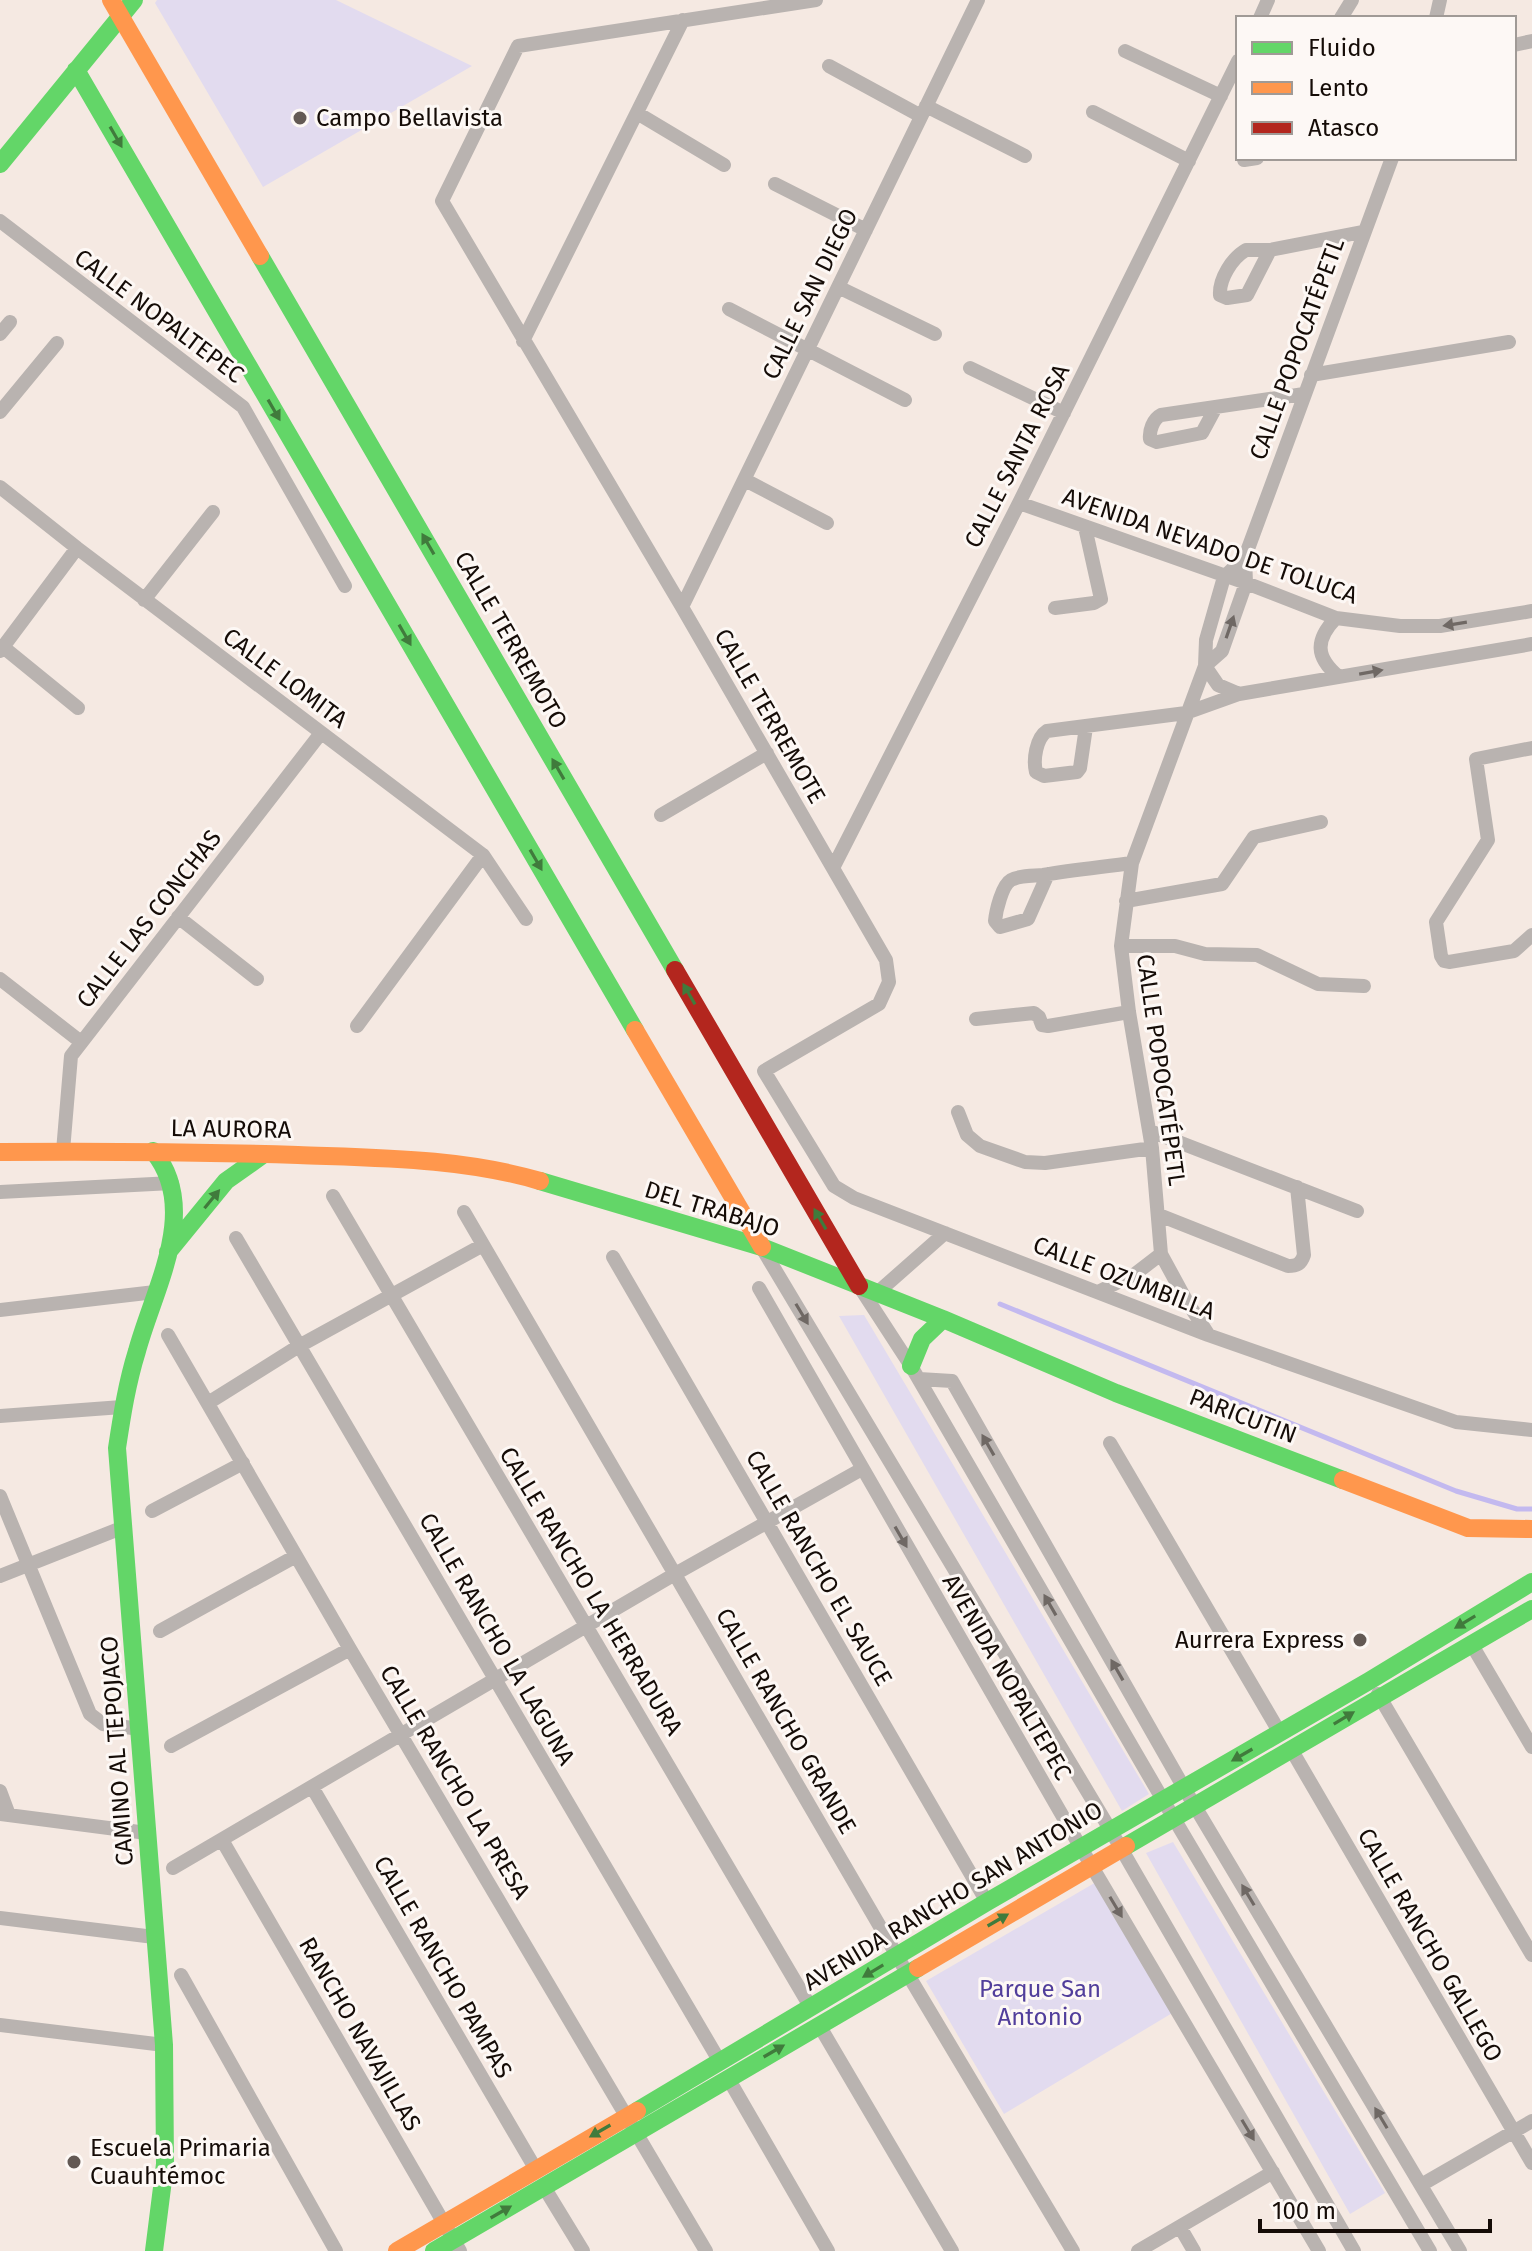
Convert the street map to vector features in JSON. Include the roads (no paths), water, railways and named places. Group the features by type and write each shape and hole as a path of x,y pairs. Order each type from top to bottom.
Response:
{"street":[{"name":"CALLE TERREMOTO","path":"111,0 868,1289"},
{"path":"0,164 134,0"},
{"name":"CALLE TERREMOTE","path":"764,1071 879,1004 889,982 886,960 442,201 518,46 816,0"},
{"name":"CALLE SAN DIEGO","path":"682,607 978,0"},
{"path":"523,341 683,20"},
{"path":"1125,51 1221,96"},
{"name":"CALLE SANTA ROSA","path":"833,868 1019,503 1236,65"},
{"path":"829,66 1025,156"},
{"path":"76,70 762,1247 1111,1831 1354,2251"},
{"path":"1093,112 1189,161"},
{"path":"637,113 724,165"},
{"name":"CALLE POPOCATÉPETL","path":"1205,666 1222,651 1246,583 1245,557 1362,232 1391,160"},
{"path":"775,184 866,230"},
{"name":"CALLE NOPALTEPEC","path":"0,221 243,407 345,586"},
{"path":"1270,250 1247,295 1227,298 1220,295 1220,287 1238,255 1246,250 1270,250 1362,232"},
{"path":"838,287 935,334"},
{"path":"729,309 905,400"},
{"path":"1311,375 1509,342"},
{"path":"0,412 57,343"},
{"path":"970,368 1064,413"},
{"path":"1216,407 1304,394"},
{"path":"745,480 827,523"},
{"name":"CALLE LOMITA","path":"0,487 144,600 483,855 526,919"},
{"name":"AVENIDA NEVADO DE TOLUCA","path":"1019,503 1336,618 1400,626 1440,626 1532,611"},
{"path":"144,600 213,512"},
{"path":"1055,608 1094,603 1101,599 1085,527"},
{"path":"77,548 2,649 78,708"},
{"name":"CALLE POPOCATÉPETL","path":"1208,1335 1161,1254 1150,1131 1121,946 1132,863 1205,666 1206,640 1224,577 1245,557"},
{"path":"1336,618 1324,631 1320,648 1325,665 1339,677"},
{"path":"1086,727 1186,713 1239,694 1532,644"},
{"path":"1205,666 1218,685 1239,694"},
{"name":"CALLE LAS CONCHAS","path":"63,1151 71,1056 321,733"},
{"path":"1532,748 1476,759 1488,840 1436,922 1441,956 1449,962 1514,951 1532,935"},
{"path":"661,815 767,753"},
{"path":"1126,901 1222,884 1254,837 1321,822"},
{"path":"357,1026 483,855"},
{"path":"1048,874 1028,919 1000,927 995,921 1007,885 1012,880 1048,874 1132,863"},
{"path":"178,917 257,979"},
{"path":"1121,946 1175,946 1205,954 1257,955 1318,984 1364,986"},
{"path":"0,979 81,1042"},
{"path":"976,1019 1034,1013 1042,1025 1048,1026 1129,1012"},
{"name":"CALLE OZUMBILLA","path":"764,1071 834,1186 854,1198 1208,1335 1456,1422 1532,1430"},
{"path":"958,1112 967,1135 980,1146 1025,1162 1045,1163 1152,1148"},
{"path":"1150,1131 1357,1211"},
{"path":"0,1192 172,1183 166,1167 153,1151"},
{"name":"LA AURORA","path":"0,1152 264,1154 388,1158 460,1165"},
{"name":"CAMINO AL TEPOJACO","path":"168,1253 226,1181 264,1154"},
{"name":"DEL TRABAJO","path":"460,1165 522,1176 762,1247 943,1319"},
{"name":"CAMINO AL TEPOJACO","path":"154,2251 165,2164 164,2045 117,1448 122,1407 168,1253 175,1202 172,1183"},
{"path":"1159,1215 1288,1266 1296,1266 1302,1262 1304,1255 1297,1187"},
{"name":"CALLE RANCHO LA HERRADURA","path":"333,1196 952,2251"},
{"name":"CALLE RANCHO GRANDE","path":"464,1212 902,1965 1073,2251"},
{"path":"945,1233 868,1289 1173,1818 1430,2251"},
{"name":"CALLE RANCHO LA LAGUNA","path":"236,1238 828,2251"},
{"path":"208,1403 299,1346 483,1245"},
{"path":"1100,1291 1135,1274 1161,1254"},
{"name":"CALLE RANCHO EL SAUCE","path":"613,1257 987,1902"},
{"name":"AVENIDA NOPALTEPEC","path":"759,1288 1081,1848 1319,2251"},
{"path":"0,1310 155,1292"},
{"path":"915,1372 916,1348 925,1332 943,1319"},
{"name":"PARICUTIN","path":"943,1319 1116,1393 1468,1528 1532,1529"},
{"name":"CALLE RANCHO LA PRESA","path":"168,1335 706,2251"},
{"path":"915,1372 952,1381 1184,1788 1460,2251"},
{"path":"0,1416 122,1407"},
{"path":"1110,1443 1280,1733"},
{"path":"152,1511 243,1463"},
{"path":"173,1868 675,1574 862,1469"},
{"path":"0,1496 90,1714 103,1724 140,1729"},
{"path":"0,1576 124,1527"},
{"path":"160,1631 296,1556"},
{"name":"AVENIDA RANCHO SAN ANTONIO","path":"397,2251 452,2238 544,2187 633,2123 815,2016 902,1965 1091,1865 1291,1749 1532,1582"},
{"name":"AVENIDA RANCHO SAN ANTONIO","path":"902,1965 987,1902 1280,1733 1472,1645 1532,1609"},
{"path":"1472,1645 1532,1747"},
{"path":"171,1746 350,1649"},
{"path":"1375,1689 1532,1955"},
{"name":"CALLE RANCHO GALLEGO","path":"1291,1749 1532,2163"},
{"name":"CALLE RANCHO PAMPAS","path":"312,1787 535,2168"},
{"path":"0,1791 4,1814 147,1833"},
{"name":"RANCHO NAVAJILLAS","path":"222,1840 452,2238"},
{"path":"0,1918 154,1937"},
{"path":"181,1975 336,2251"},
{"path":"0,2025 164,2045"},
{"path":"1421,2185 1532,2121"},
{"name":"AVENIDA RANCHO SAN ANTONIO","path":"434,2251 535,2168 633,2123"},
{"path":"1138,2251 1273,2172"},
{"path":"544,2187 583,2251"},
{"path":"1180,2227 1194,2251"}],"waterway":[{"path":"1000,1304 1456,1491 1517,1509 1532,1509"}],"place":[{"name":"Campo Bellavista","path":"300,118"},
{"name":"Aurrera Express","path":"1360,1640"},
{"name":"Escuela Primaria Cuauhtémoc","path":"74,2162"}],"park label":[{"name":"Parque San Antonio","path":"1040,2003"}]}
